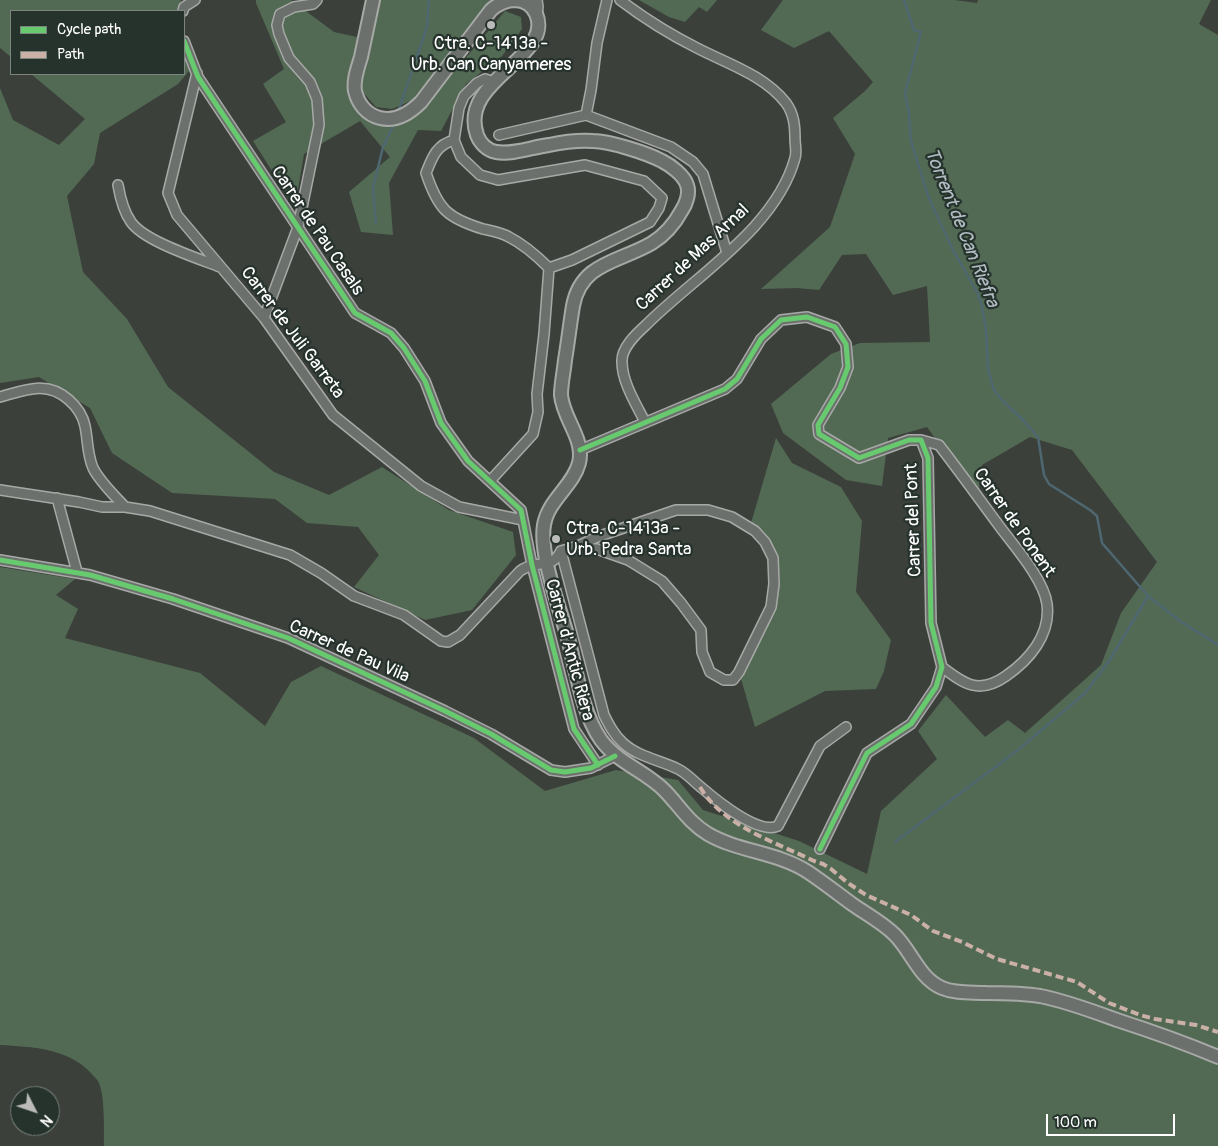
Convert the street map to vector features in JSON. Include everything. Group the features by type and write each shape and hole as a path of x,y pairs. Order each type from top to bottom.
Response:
{"main road":[{"path":"373,0 357,73 355,91 365,110 372,116 382,119 404,116 412,110 491,10 509,0 521,0 531,6 537,14 537,33 532,43 494,82 477,109 475,120 478,137 484,146 492,152 511,152 551,144 597,140 653,157 674,167 688,185 687,203 675,223 654,242 601,265 584,280 574,300 561,392 564,410 580,450 578,466 549,509 545,521 544,541 547,564 590,718 599,737 615,756 664,790 692,822 706,834 716,839 766,853 797,866 876,919 899,938 926,977 940,987 954,991 1031,995 1063,1001 1218,1057"}],"street":[{"path":"183,10 195,0"},
{"path":"264,318 298,227 319,125 316,99 310,82 289,58 277,24 280,14 294,7 313,4 317,0"},
{"path":"537,0 537,14"},
{"path":"586,115 597,43 607,0"},
{"name":"Carrer de Mas Arnal","path":"620,0 651,23 743,70 772,88 787,105 794,120 796,156 788,176 774,201 749,233 659,312 630,341 622,361 629,390 645,422"},
{"name":"Carrer de Pau Casals","path":"185,43 197,73 355,313 390,332 404,348 425,381 441,423 468,461 521,510 532,565"},
{"name":"Carrer de Juli Garreta","path":"197,73 168,193 177,215 264,318 333,415 421,486 459,507 523,520"},
{"path":"494,82 485,80 476,82 464,96 459,108 454,140 462,157 480,175 498,180 586,165 644,181 662,198 659,208 650,222 572,260 549,268"},
{"path":"499,135 586,115 671,147 693,162 704,174 726,253"},
{"path":"454,140 446,142 436,150 426,174 433,195 450,216 508,236 532,250 549,268 537,394 538,412 533,434 490,482"},
{"path":"118,185 120,198 131,222 146,235 222,268"},
{"name":"Carrer del Pont","path":"580,450 725,389 737,379 760,338 781,320 807,317 835,327 846,344 848,367 840,388 818,425 819,434 859,458 909,440 921,440 928,458 931,623 942,667"},
{"path":"0,397 34,388 45,388 64,395 79,410 94,469 101,480 125,507"},
{"name":"Carrer de Ponent","path":"921,440 939,445 1036,575 1047,603 1047,619 1038,644 1021,665 998,682 980,686 963,682 942,667"},
{"path":"0,490 102,507 125,507 150,511 290,555 321,572 354,596 404,615 442,641 448,642 460,635 520,571 532,565 547,564 556,560 561,551 578,546 596,537 676,510 708,510 732,517 755,531 765,542 773,558 774,584 771,607 739,672 733,680 724,680 710,672 702,652 701,630 662,580 628,560 597,549 580,548 561,551"},
{"path":"57,498 77,572"},
{"path":"528,546 544,541 561,551 604,715 616,736 629,748 679,769 713,797 752,823 772,829 778,826 820,746 846,727"},
{"name":"Carrer de Pau Vila","path":"0,560 77,572 174,599 288,638 491,734 551,770 565,772 591,768 615,756"},
{"name":"Carrer d'Antic Riera","path":"532,565 574,729 598,765"},
{"path":"820,849 866,753 911,724 936,687 942,667"}],"green space":[{"path":"0,0 181,0 177,10 10,10 10,56 0,48"},
{"path":"256,0 291,0 334,32 357,37 351,101 377,118 418,115 505,11 521,17 522,29 502,56 466,84 441,131 418,130 389,183 393,235 361,232 349,192 390,157 360,121 304,154 295,207 253,141 286,122 263,84 284,69"},
{"path":"379,0 495,0 413,100 392,109 376,107 361,90 364,64"},
{"path":"639,0 717,0 707,12 699,7 685,22 669,17"},
{"path":"783,0 955,0 977,3 978,0 1211,0 1199,24 1218,35 1218,1146 104,1146 102,1094 98,1081 90,1072 81,1064 60,1053 37,1048 0,1045 0,567 75,579 56,595 78,609 65,638 200,673 265,726 291,682 321,666 474,738 545,791 616,770 678,780 703,810 799,841 867,874 881,811 937,759 918,731 946,695 985,737 1008,720 1025,733 1101,665 1121,613 1157,562 1072,450 1030,437 982,465 978,497 927,427 888,438 882,486 846,480 783,433 771,404 831,354 860,343 930,342 927,286 893,295 866,254 842,255 819,290 797,288 761,289 830,227 855,154 833,118 873,82 829,31 794,48 761,30"},
{"path":"185,58 189,71 178,84 100,133 94,164 67,196 83,272 127,319 168,387 274,472 329,495 382,467 449,510 513,532 516,555 472,610 425,620 354,587 379,555 358,527 307,523 275,499 172,493 112,453 90,408 39,377 0,383 0,88 13,120 59,145 85,119 32,75 185,75"},
{"path":"776,438 792,463 841,487 862,521 856,592 891,640 884,671 876,689 825,691 755,727 739,672 771,607 773,558 751,523"}],"waterway":[{"path":"398,112 427,27 429,0"},
{"name":"Torrent de Can Riefra","path":"904,0 914,30 921,32 905,93 911,141 928,196 953,250 977,292 982,306 986,330 988,369 994,390 1038,437 1044,475 1049,484 1097,516 1102,543 1148,596 1180,621 1218,645"},
{"path":"376,224 373,188 383,147 393,126"},
{"path":"895,842 1018,750 1085,693 1109,661 1148,596"}],"marked path":[{"path":"700,787 710,801 736,823 767,840 823,864 866,895 911,915 933,931 962,942 997,959 1077,982 1109,1003 1140,1015 1196,1025 1218,1032"}],"cycle path":[{"path":"185,44 198,77 355,313 391,333 404,348 425,381 441,423 468,461 521,510 532,565 574,729 598,765"},
{"path":"580,450 725,389 737,379 761,339 781,320 807,317 835,327 846,344 848,367 840,388 818,425 819,434 859,458 909,440 921,440 928,458 931,623 942,667 936,687 911,724 867,753 820,849"},
{"path":"0,560 90,575 173,599 288,638 491,734 551,770 565,772 591,768 615,756"}],"place":[{"name":"Ctra. C-1413a - Urb. Can Canyameres","path":"491,25"},
{"name":"Ctra. C-1413a - Urb. Pedra Santa","path":"556,539"}]}
